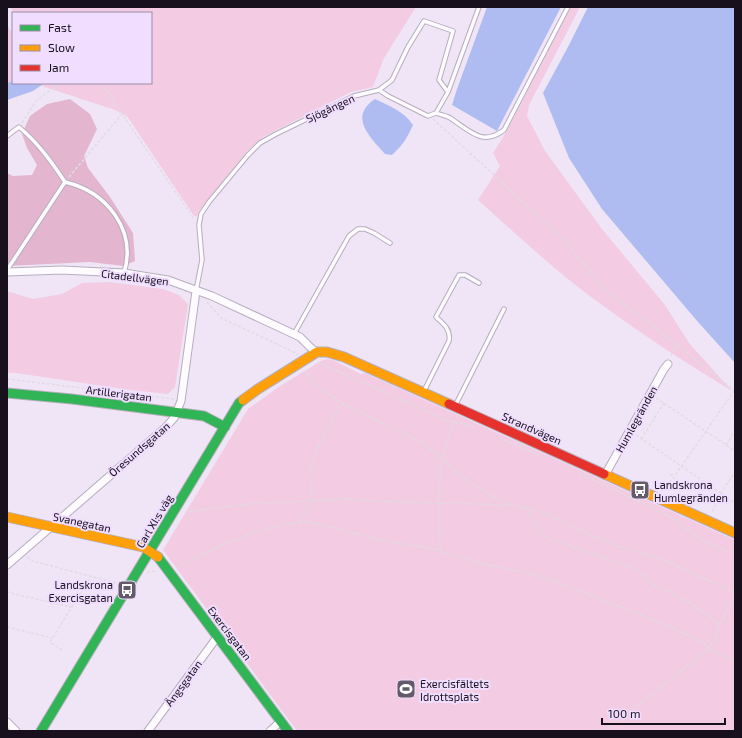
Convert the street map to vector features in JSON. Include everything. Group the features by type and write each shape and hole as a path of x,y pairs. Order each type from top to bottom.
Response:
{"street":[{"name":"Citadellvägen","path":"7,271 62,270 124,273 168,280 212,296 300,337 312,349 316,356"},
{"name":"Öresundsgatan","path":"7,565 165,428 174,418 181,400 196,291"},
{"name":"Strandvägen","path":"316,356 327,352 344,357 735,533"},
{"name":"Carl XI:s väg","path":"41,731 154,553 224,427 239,403 246,397 316,356"},
{"name":"Humlegränden","path":"605,475 668,364"},
{"name":"Artillerigatan","path":"7,393 72,399 204,416 224,427"},
{"name":"Svanegatan","path":"7,517 143,547 154,553"},
{"name":"Exercisgatan","path":"154,553 218,636 288,731"},
{"name":"Ängsgatan","path":"148,731 218,636"},
{"path":"270,731 281,721"},
{"path":"7,722 16,731"}],"lane":[{"path":"448,92 438,80 453,31 424,21 408,47 392,80 379,90 428,116 436,113 448,92 479,7"},
{"path":"436,113 452,119 473,134 482,137 494,136 504,130 568,7"},
{"name":"Sjögången","path":"199,226 201,214 208,202 260,143 354,96 379,90"},
{"path":"7,136 19,127 32,138 49,157 65,182 91,192 106,203 115,214 126,238 128,252 127,264 124,273"},
{"path":"7,271 65,182"},
{"path":"196,291 202,260 199,226"},
{"path":"294,334 349,236 358,229 365,230 390,243"},
{"path":"423,392 449,341 450,335 448,330 436,317 459,275 464,275 479,283"},
{"path":"454,406 504,309"}],"path":[{"path":"19,127 36,101 59,84"},
{"path":"102,84 199,226"},
{"path":"65,182 122,114"},
{"path":"428,116 440,125 558,234 583,262 598,282 612,296 676,343 735,391 705,431 664,491"},
{"path":"196,291 221,318 298,354"},
{"path":"668,364 676,343"},
{"path":"316,356 423,410 446,420 477,427"},
{"path":"306,367 306,374 313,382 343,403 424,443 472,483 494,497 514,505"},
{"path":"7,379 181,400"},
{"path":"650,394 735,451"},
{"path":"300,522 314,500 311,490 310,467 324,434 343,403"},
{"path":"641,438 664,403"},
{"path":"440,551 438,504 442,459 448,436 455,421"},
{"path":"629,431 735,503"},
{"path":"726,445 735,431"},
{"path":"494,435 544,458"},
{"path":"712,512 721,493 735,472"},
{"path":"579,474 669,516 706,542 735,553"},
{"path":"670,475 675,474"},
{"path":"183,512 249,504 345,499 438,504 514,505 526,507 570,524 611,544 666,561 735,593 709,649 605,731"},
{"path":"526,507 539,530 550,539 634,568 653,584 688,601 721,625"},
{"path":"169,571 200,555 248,535 300,522 311,522 381,540 440,551 480,563 541,576 660,622 699,640 707,645 709,649 735,661"},
{"path":"21,552 33,561 117,582 122,585"},
{"path":"147,572 154,553"},
{"path":"62,650 50,642 91,576"},
{"path":"7,591 10,593 71,607"},
{"path":"7,627 52,638"}],"shaded area":[{"path":"10,7 416,7 384,58 373,87 351,92 263,137 249,149 199,211 197,216 194,216 127,116 115,110 42,86 44,84 152,84 152,12 13,12"},
{"path":"571,7 580,7 529,105 527,116 545,151 602,229 665,305 689,343 732,391 661,346 576,286 478,200 500,166 493,153 507,131"},
{"path":"7,25 12,32 12,81 7,83"},
{"path":"70,99 90,114 97,129 84,156 88,168 110,197 133,233 135,261 124,266 90,262 7,266 7,173 13,176 32,175 37,165 27,148 22,134 30,116 47,104"},
{"path":"109,282 163,289 179,295 188,304 175,387 168,394 7,373 7,291 33,299 62,294 82,283"},
{"path":"327,359 333,360 361,374 365,373 735,540 735,731 297,731 163,550 248,409 280,386 321,361"}],"water":[{"path":"487,7 561,7 497,131 452,105"},
{"path":"588,7 735,7 735,363 698,322 602,209 569,158 543,93"},
{"path":"12,81 12,84 44,84 33,91 7,100 7,83"},
{"path":"375,99 401,112 413,125 409,134 392,155 385,154 373,141 364,127 362,120 363,113 367,106"}],"traffic: fast":[{"path":"7,393 72,399 204,416 225,427"},
{"path":"41,731 239,403 243,400"},
{"path":"158,557 288,731"}],"traffic: slow":[{"path":"243,400 317,352 327,352 344,357 449,404"},
{"path":"604,474 735,533"},
{"path":"7,517 143,547 158,557"}],"traffic: jam":[{"path":"449,404 604,474"}],"place":[{"name":"Landskrona Humlegränden","path":"640,490"},
{"name":"Landskrona Exercisgatan","path":"127,590"},
{"name":"Exercisfältets Idrottsplats","path":"406,689"}]}
